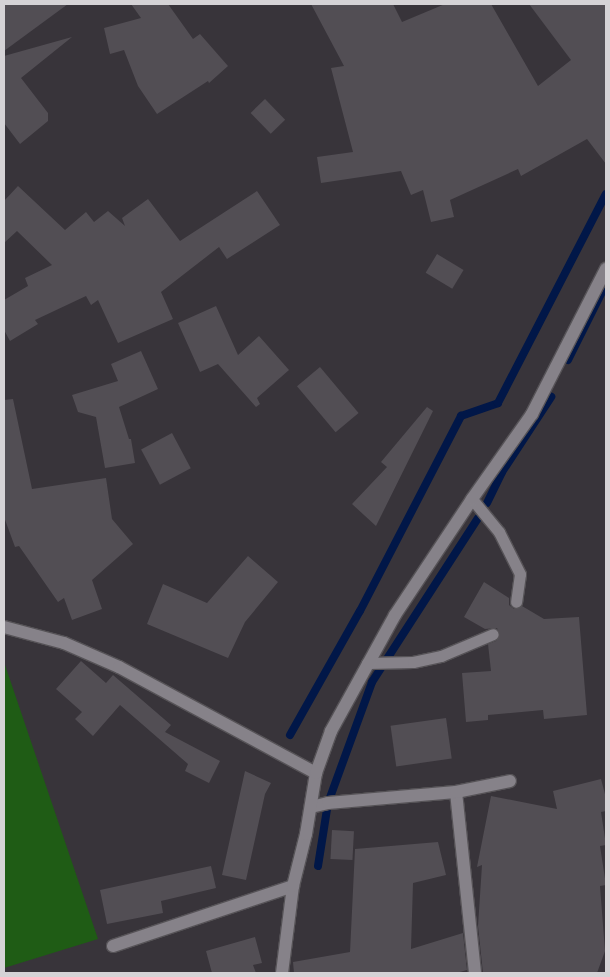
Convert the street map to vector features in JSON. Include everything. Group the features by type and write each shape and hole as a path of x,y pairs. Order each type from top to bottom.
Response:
{"street":[{"path":"282,973 293,886 311,807 316,773 331,731 367,663 396,615 472,499 532,414 606,269"},
{"path":"4,627 64,643 119,667 316,773"},
{"path":"311,807 328,803 456,792 510,781"},
{"path":"456,792 475,973"},
{"path":"113,946 293,886"}],"lane":[{"path":"472,499 499,532 520,574 516,602"},
{"path":"367,663 413,662 441,656 493,634"}],"green space":[{"path":"4,662 98,939 4,968"}],"building":[{"path":"4,4 68,4 4,51"},
{"path":"131,4 168,4 193,39 200,34 228,66 209,83 208,81 157,114 138,86 124,50 110,54 104,28 141,18"},
{"path":"311,4 393,4 402,22 445,4 491,4 538,86 571,60 529,4 606,4 606,164 587,139 521,176 518,169 450,200 454,217 431,222 423,190 411,195 401,171 321,183 317,157 353,152 331,68 344,66"},
{"path":"72,37 21,78 48,113 48,121 20,144 4,123 4,56"},
{"path":"265,99 285,120 271,134 251,113"},
{"path":"18,186 65,230 86,212 94,222 108,211 125,226 122,218 148,199 180,241 257,191 280,225 227,259 219,247 161,292 173,319 118,343 98,300 91,305 86,296 35,320 38,324 10,341 4,330 4,300 28,286 25,278 52,265 17,231 4,243 4,201"},
{"path":"437,254 464,270 452,289 426,273"},
{"path":"216,306 238,355 259,336 289,370 257,398 260,404 256,407 218,364 200,372 178,323"},
{"path":"141,351 158,389 119,407 129,439 131,439 135,463 105,468 96,417 78,412 72,395 118,381 111,364"},
{"path":"320,367 359,413 336,432 297,386"},
{"path":"13,399 32,489 106,478 112,519 133,544 92,580 102,609 72,620 64,598 58,602 19,546 15,547 4,517 4,400"},
{"path":"427,407 433,411 376,526 352,504 387,467 381,462"},
{"path":"172,433 191,468 160,485 141,449"},
{"path":"248,556 278,582 245,622 228,658 147,624 163,584 207,603"},
{"path":"484,582 509,598 509,605 514,609 522,606 544,619 579,617 587,715 544,719 543,710 488,715 488,720 466,722 462,673 491,671 488,644 496,641 500,635 497,628 485,629 464,617"},
{"path":"81,661 106,683 113,675 171,725 165,732 220,761 209,783 185,771 188,764 120,705 93,736 75,719 82,712 56,689"},
{"path":"446,718 452,759 396,766 391,726"},
{"path":"245,771 271,783 265,794 246,880 222,875"},
{"path":"601,779 606,798 606,811 601,812 606,845 600,846 606,885 600,886 605,951 597,973 483,973 478,926 482,865 477,867 491,796 557,809 553,791"},
{"path":"332,830 354,831 352,860 330,859"},
{"path":"438,842 446,875 413,883 411,949 463,933 467,970 456,973 294,973 293,962 350,952 355,849"},
{"path":"211,866 216,888 161,901 163,913 107,924 100,890"},
{"path":"255,937 262,963 253,965 256,973 212,973 206,951"}],"waterway":[{"path":"290,735 360,611 461,416 498,403 606,194"},
{"path":"568,360 606,284"},
{"path":"487,503 502,472 551,397"},
{"path":"318,866 328,803 372,682 478,518"}]}
